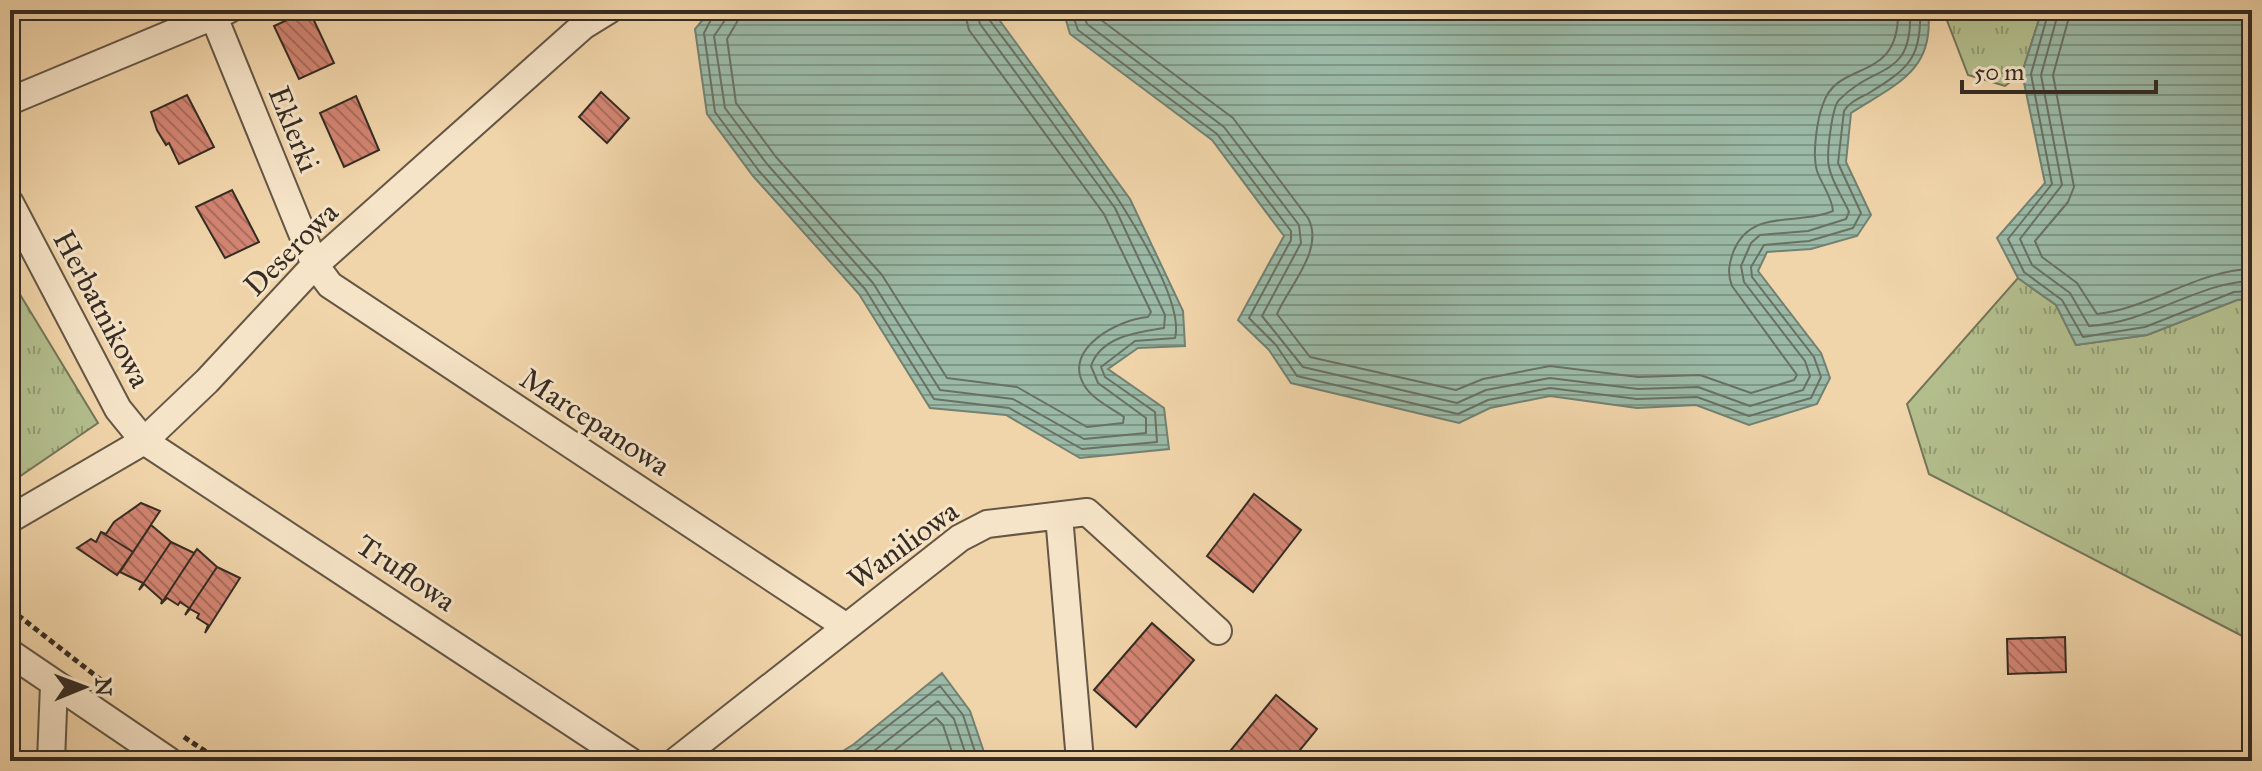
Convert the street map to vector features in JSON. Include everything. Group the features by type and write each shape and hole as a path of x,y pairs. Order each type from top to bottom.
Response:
{"street":[{"name":"Deserowa","path":"10,519 144,441 207,381 315,265 583,26 609,10"},
{"name":"Eklerki","path":"221,14 315,265"},
{"path":"10,101 221,14"},
{"name":"Herbatnikowa","path":"10,203 118,409 144,441"},
{"name":"Marcepanowa","path":"315,265 330,285 845,626"},
{"name":"Truflowa","path":"144,441 630,761"},
{"name":"Waniliowa","path":"676,761 960,538 987,524 1087,512 1218,631"},
{"path":"1059,516 1080,761"},
{"path":"10,653 169,761"},
{"path":"51,761 54,685"}],"path":[{"path":"10,609 117,692"},
{"path":"181,735 220,761"}],"green space":[{"path":"1943,10 2042,10 2022,73 2005,86 1968,75"},
{"path":"10,278 98,423 10,483"},
{"path":"2018,278 2056,305 2076,345 2147,335 2237,300 2252,298 2252,641 1929,474 1907,404"}],"water":[{"path":"711,10 992,10 1130,199 1183,311 1185,346 1138,348 1108,369 1164,408 1169,449 1080,458 1006,415 930,408 859,294 753,176 707,114 695,29"},
{"path":"1063,10 1928,10 1929,31 1919,62 1909,74 1851,113 1846,162 1871,215 1857,236 1811,249 1767,252 1758,271 1821,353 1830,378 1817,404 1749,425 1696,405 1637,408 1550,396 1490,408 1459,423 1291,383 1269,350 1238,320 1284,236 1212,140 1070,34"},
{"path":"2042,10 2252,10 2252,298 2237,300 2147,335 2076,345 2056,305 2018,278 1997,238 2045,183 2022,73"},
{"path":"942,673 970,711 987,761 827,761 854,744"}],"building":[{"path":"309,10 334,63 299,79 274,26"},
{"path":"601,92 629,118 607,143 579,117"},
{"path":"187,95 214,147 179,164 169,143 166,145 157,130 151,112"},
{"path":"356,96 379,150 344,167 320,113"},
{"path":"232,190 259,242 225,258 196,207"},
{"path":"1254,494 1301,530 1253,592 1207,556"},
{"path":"141,503 160,511 133,552 101,532 106,534 114,522"},
{"path":"151,525 171,542 139,590 143,583 120,572"},
{"path":"101,532 133,552 117,575 77,548 91,539 96,542"},
{"path":"171,542 194,553 197,549 161,604 162,600 144,584 139,590"},
{"path":"197,549 217,567 185,615 189,608 180,602 178,605 167,598 161,604"},
{"path":"217,567 240,578 205,633 208,625 197,618 199,614 190,609 185,615"},
{"path":"1152,623 1194,660 1136,727 1094,690"},
{"path":"2065,637 2066,672 2008,674 2007,639"},
{"path":"1276,695 1317,729 1314,733 1291,761 1222,761"}]}
